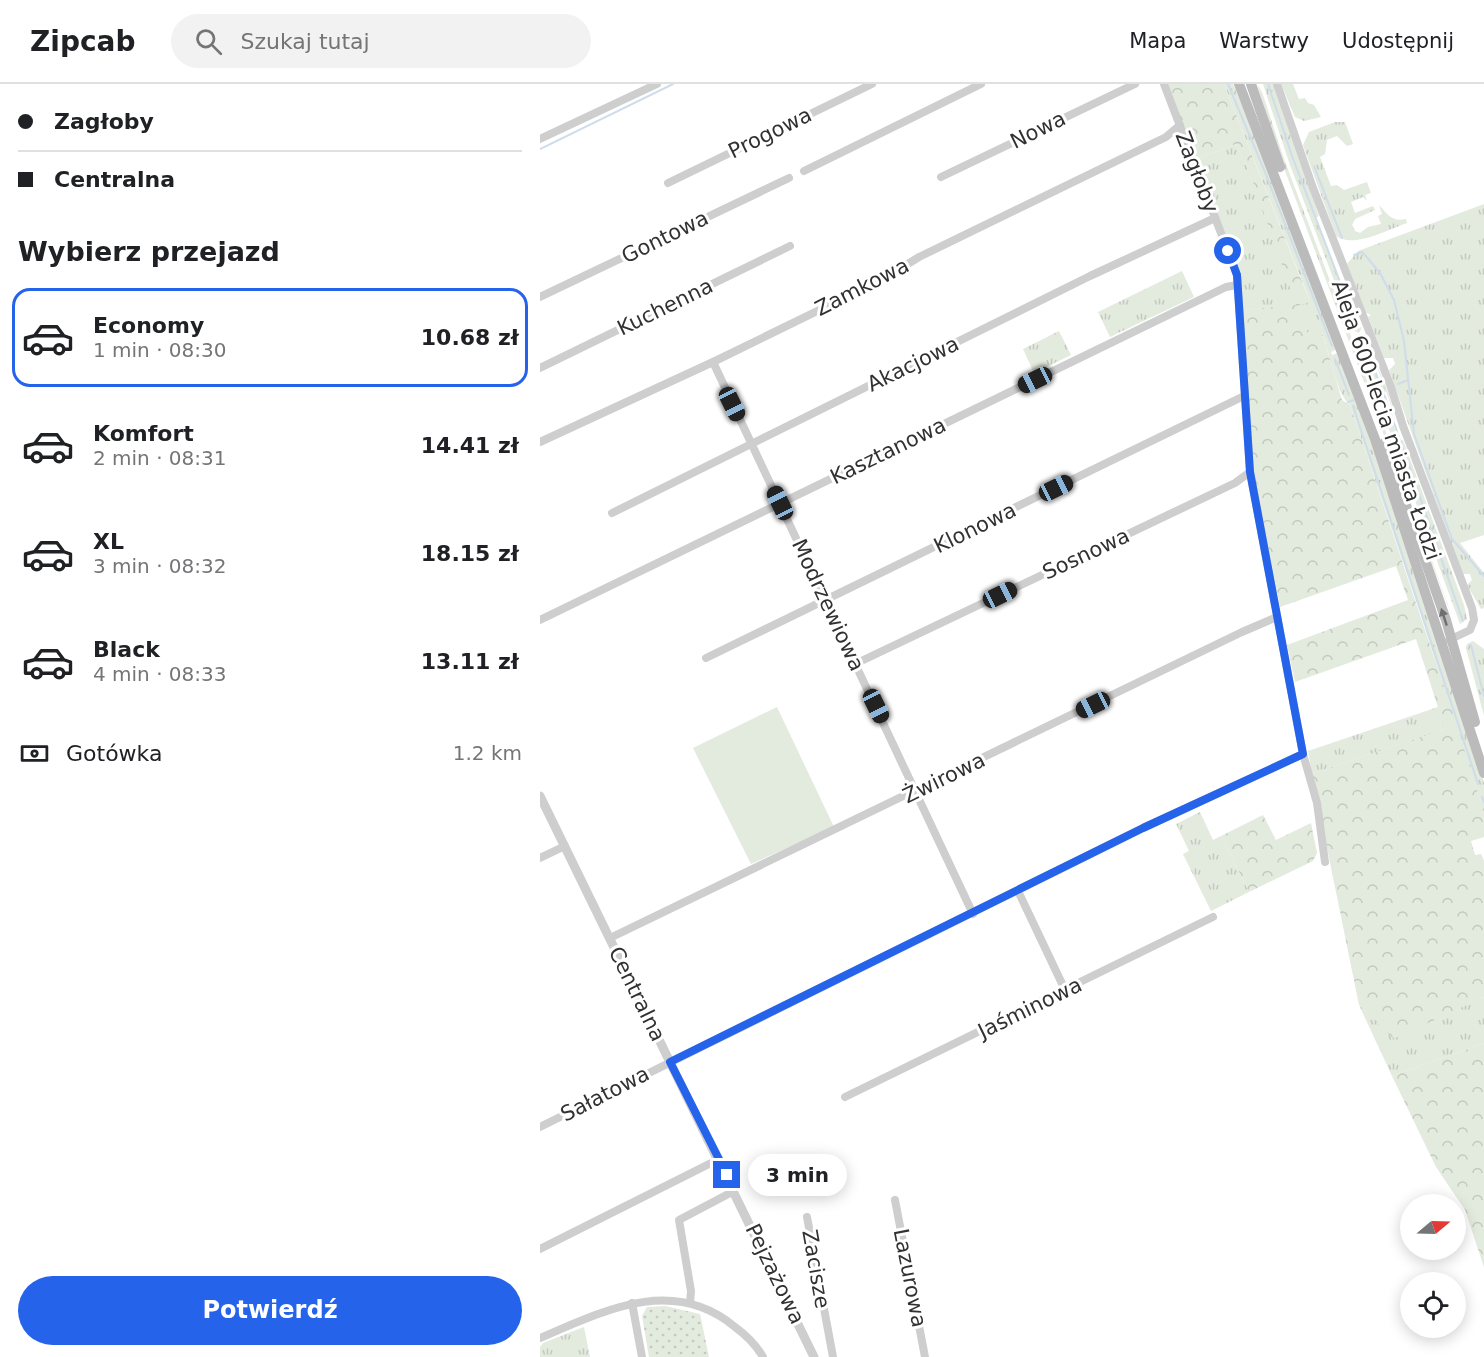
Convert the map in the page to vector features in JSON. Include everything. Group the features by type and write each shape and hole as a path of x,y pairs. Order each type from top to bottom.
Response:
{"main road":[{"name":"Aleja 600-lecia miasta Łodzi","path":"1239,84 1371,427 1446,640 1484,773"},
{"name":"Aleja 600-lecia miasta Łodzi","path":"1251,84 1378,428 1484,754"}],"street":[{"path":"540,139 657,84"},
{"name":"Progowa","path":"668,183 872,84"},
{"path":"804,171 981,84"},
{"name":"Nowa","path":"941,177 1135,84"},
{"name":"Zagłoby","path":"1164,84 1235,268 1250,472 1303,754 1317,803 1325,862"},
{"path":"1277,84 1309,179 1391,387 1406,436 1474,614 1470,630 1446,640"},
{"name":"Zamkowa","path":"540,442 885,278 919,257 1166,137 1180,125"},
{"name":"Gontowa","path":"540,297 789,178"},
{"name":"Akacjowa","path":"612,513 1090,276 1215,218"},
{"name":"Kuchenna","path":"540,368 790,246"},
{"name":"Kasztanowa","path":"540,620 1226,287 1237,285"},
{"name":"Modrzewiowa","path":"712,362 973,914"},
{"name":"Klonowa","path":"706,658 1244,396"},
{"name":"Sosnowa","path":"855,664 1235,483 1250,472"},
{"name":"Żwirowa","path":"610,938 1277,617"},
{"name":"Sałatowa","path":"540,1127 1143,828 1303,754"},
{"name":"Centralna","path":"540,796 734,1191"},
{"path":"540,858 564,846"},
{"path":"1018,891 1065,990"},
{"name":"Jaśminowa","path":"845,1098 1213,917"},
{"path":"540,1249 719,1159"},
{"path":"690,1303 691,1291 679,1220 734,1191"},
{"name":"Pejzażowa","path":"734,1191 814,1357"},
{"name":"Lazurowa","path":"895,1200 925,1357"},
{"name":"Zacisze","path":"807,1217 832,1357"},
{"path":"540,1338 610,1309 632,1303 663,1300 690,1303 724,1317 753,1343 763,1357"},
{"path":"632,1303 642,1357"}],"green space":[{"path":"1168,84 1224,84 1310,302 1297,306 1308,334 1321,329 1342,400 1350,405 1484,813 1484,837 1471,841 1475,855 1481,854 1484,861 1484,997 1398,1037 1393,1038 1359,1005 1312,774 1445,729 1416,639 1295,682 1287,645 1408,600 1396,566 1280,607 1253,470 1242,310 1296,305 1252,179 1236,144 1196,159"},
{"path":"1224,84 1233,84 1266,161 1337,349 1331,352 1332,355 1338,353 1369,430 1484,783 1484,813 1350,405 1337,381 1321,330 1308,334 1296,306 1242,310 1240,282 1196,159 1236,144 1310,301"},
{"path":"1257,84 1262,92 1284,159 1361,363 1455,625 1284,168"},
{"path":"1263,84 1274,84 1319,216 1315,218 1358,328 1362,327 1359,333 1353,330 1290,165"},
{"path":"1281,84 1293,84 1299,99 1305,98 1308,103 1314,105 1321,117 1304,121 1295,117"},
{"path":"1335,122 1345,122 1353,144 1347,146 1337,136 1327,140 1325,154 1320,157 1331,186 1337,185 1344,190 1367,182 1371,193 1365,195 1367,201 1363,197 1351,202 1355,213 1373,206 1375,210 1355,219 1352,225 1355,231 1360,233 1368,227 1381,224 1378,216 1382,214 1379,205 1391,217 1406,219 1407,223 1362,239 1343,239 1336,236 1303,145 1309,132"},
{"path":"1484,204 1484,535 1460,543 1484,573 1484,608 1481,609 1467,585 1472,580 1470,574 1462,574 1389,370 1395,364 1393,358 1384,358 1368,317 1371,315 1365,312 1347,264 1358,251"},
{"path":"1182,271 1194,297 1110,337 1098,312"},
{"path":"1059,331 1071,355 1034,373 1023,349"},
{"path":"1361,337 1367,340 1363,342 1380,384 1383,383 1372,353 1388,392 1396,420 1386,391 1383,395 1399,441 1403,440 1464,605 1467,619 1460,624 1358,344"},
{"path":"1473,641 1484,649 1484,716 1466,648 1467,644"},
{"path":"777,707 834,827 751,864 693,748"},
{"path":"1438,707 1446,729 1312,774 1308,751"},
{"path":"1200,812 1213,840 1221,836 1249,892 1211,911 1183,854 1189,851 1176,824"},
{"path":"1263,815 1276,840 1311,823 1317,853 1313,861 1249,892 1221,836"},
{"path":"1484,997 1484,1043 1392,1076 1359,1005 1393,1037"},
{"path":"1484,1043 1484,1267 1466,1213 1466,1194 1454,1194 1436,1167 1392,1076"},
{"path":"665,1306 700,1314 709,1357 649,1357 642,1316 647,1307"},
{"path":"584,1327 590,1357 540,1357 540,1347 543,1343"}],"waterway":[{"path":"540,149 673,84"},
{"path":"1228,84 1265,172 1332,346"},
{"path":"1268,84 1292,156 1358,329"},
{"path":"1314,166 1342,238"},
{"path":"1354,255 1362,252 1365,255 1380,273 1394,300 1404,341 1414,434 1452,539 1484,576"},
{"path":"1364,342 1380,384"},
{"path":"1335,359 1349,395"},
{"path":"1398,384 1408,380"},
{"path":"1378,391 1385,388"},
{"path":"1384,394 1463,621"},
{"path":"1348,402 1354,400"},
{"path":"1353,406 1478,784"},
{"path":"1471,645 1484,696"},
{"path":"1482,797 1484,802"}],"route":[{"path":"727,1175 670,1062 1143,828 1303,754 1250,472 1237,275 1228,251"}]}
